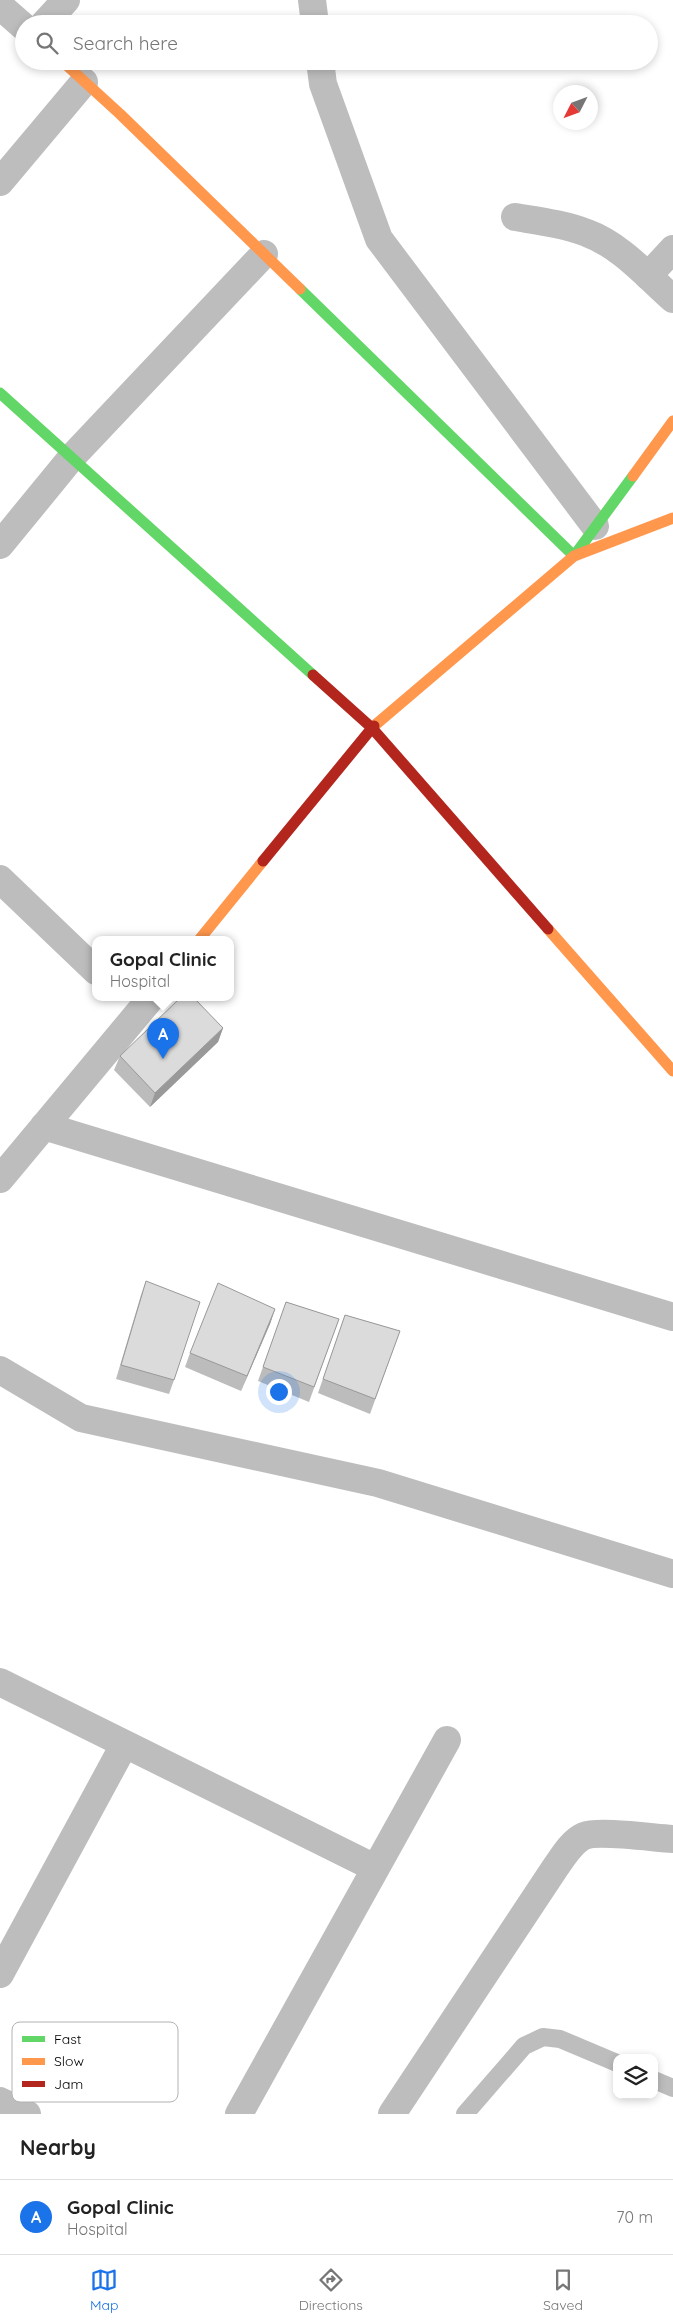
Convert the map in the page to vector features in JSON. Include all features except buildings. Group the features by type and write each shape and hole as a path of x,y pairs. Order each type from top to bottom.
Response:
{"street":[{"path":"52,15 66,0"},
{"path":"312,0 314,15"},
{"path":"0,6 15,19"},
{"path":"71,70 264,254 574,556"},
{"path":"321,70 323,84 378,239 595,526"},
{"path":"0,182 84,82"},
{"path":"515,217 564,226 588,233 616,248 673,299"},
{"path":"648,276 673,250"},
{"path":"0,545 72,457 264,254"},
{"path":"0,393 372,728 673,1071"},
{"path":"202,936 372,728 574,556 673,421"},
{"path":"574,556 673,518"},
{"path":"0,879 92,968"},
{"path":"0,1179 44,1126 138,1003"},
{"path":"44,1126 673,1317"},
{"path":"0,1370 82,1418 378,1484 673,1574"},
{"path":"0,1682 375,1868"},
{"path":"239,2114 447,1740"},
{"path":"0,1974 124,1745"},
{"path":"392,2114 555,1868 574,1843 584,1836 599,1834 673,1840"},
{"path":"0,2101 28,2114"}],"lane":[{"path":"465,2114 524,2046 543,2037 560,2039 613,2061"},
{"path":"658,2082 673,2088"}],"traffic: fast":[{"path":"300,289 574,556 633,476"},
{"path":"0,393 313,675"}],"traffic: slow":[{"path":"72,70 120,114 300,289"},
{"path":"633,476 673,421"},
{"path":"374,726 574,556 673,518"},
{"path":"202,936 263,861"},
{"path":"548,929 673,1071"}],"traffic: jam":[{"path":"263,861 372,728 313,675"},
{"path":"374,726 372,728 548,929"}],"place":[{"name":"Gopal Clinic","path":"163,1059"}]}
